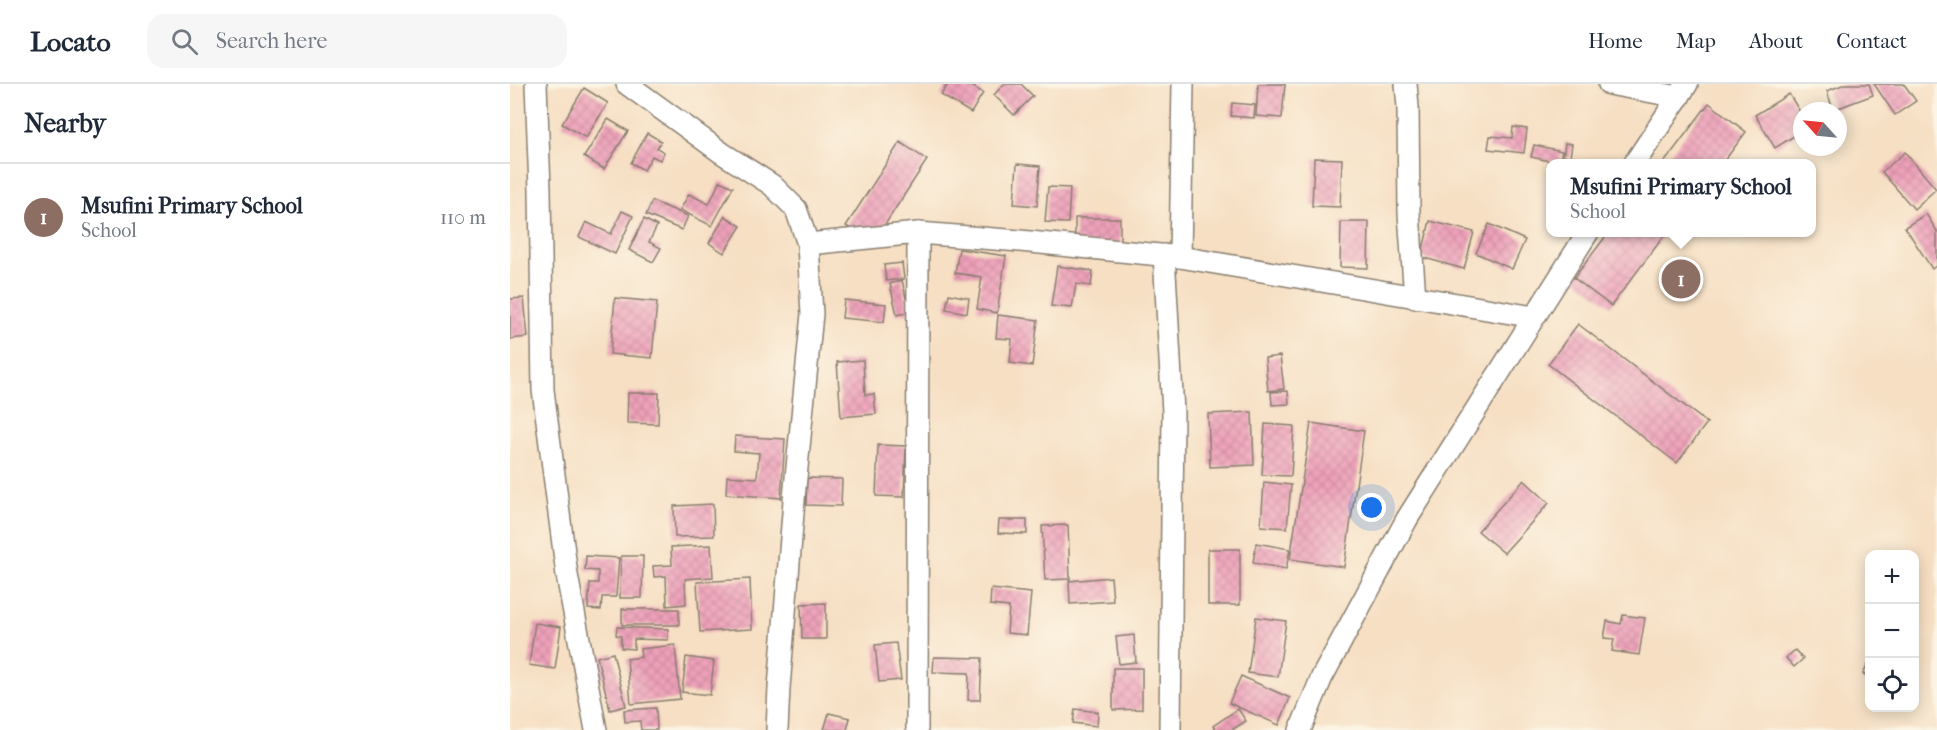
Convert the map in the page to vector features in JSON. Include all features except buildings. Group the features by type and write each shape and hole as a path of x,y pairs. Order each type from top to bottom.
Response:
{"street":[{"path":"536,84 543,390 567,575 596,730"},
{"path":"627,84 722,153 772,185 796,209 808,244 812,314 795,488 777,730"},
{"path":"1170,730 1172,256 1183,84"},
{"path":"1406,84 1409,213 1415,298"},
{"path":"1609,84 1683,90 1637,159"},
{"path":"808,244 918,233 1172,256 1534,317"},
{"path":"917,730 918,233"},
{"path":"1300,730 1322,677 1407,519 1585,237"}],"place":[{"name":"Msufini Primary School","path":"1681,279"}]}
